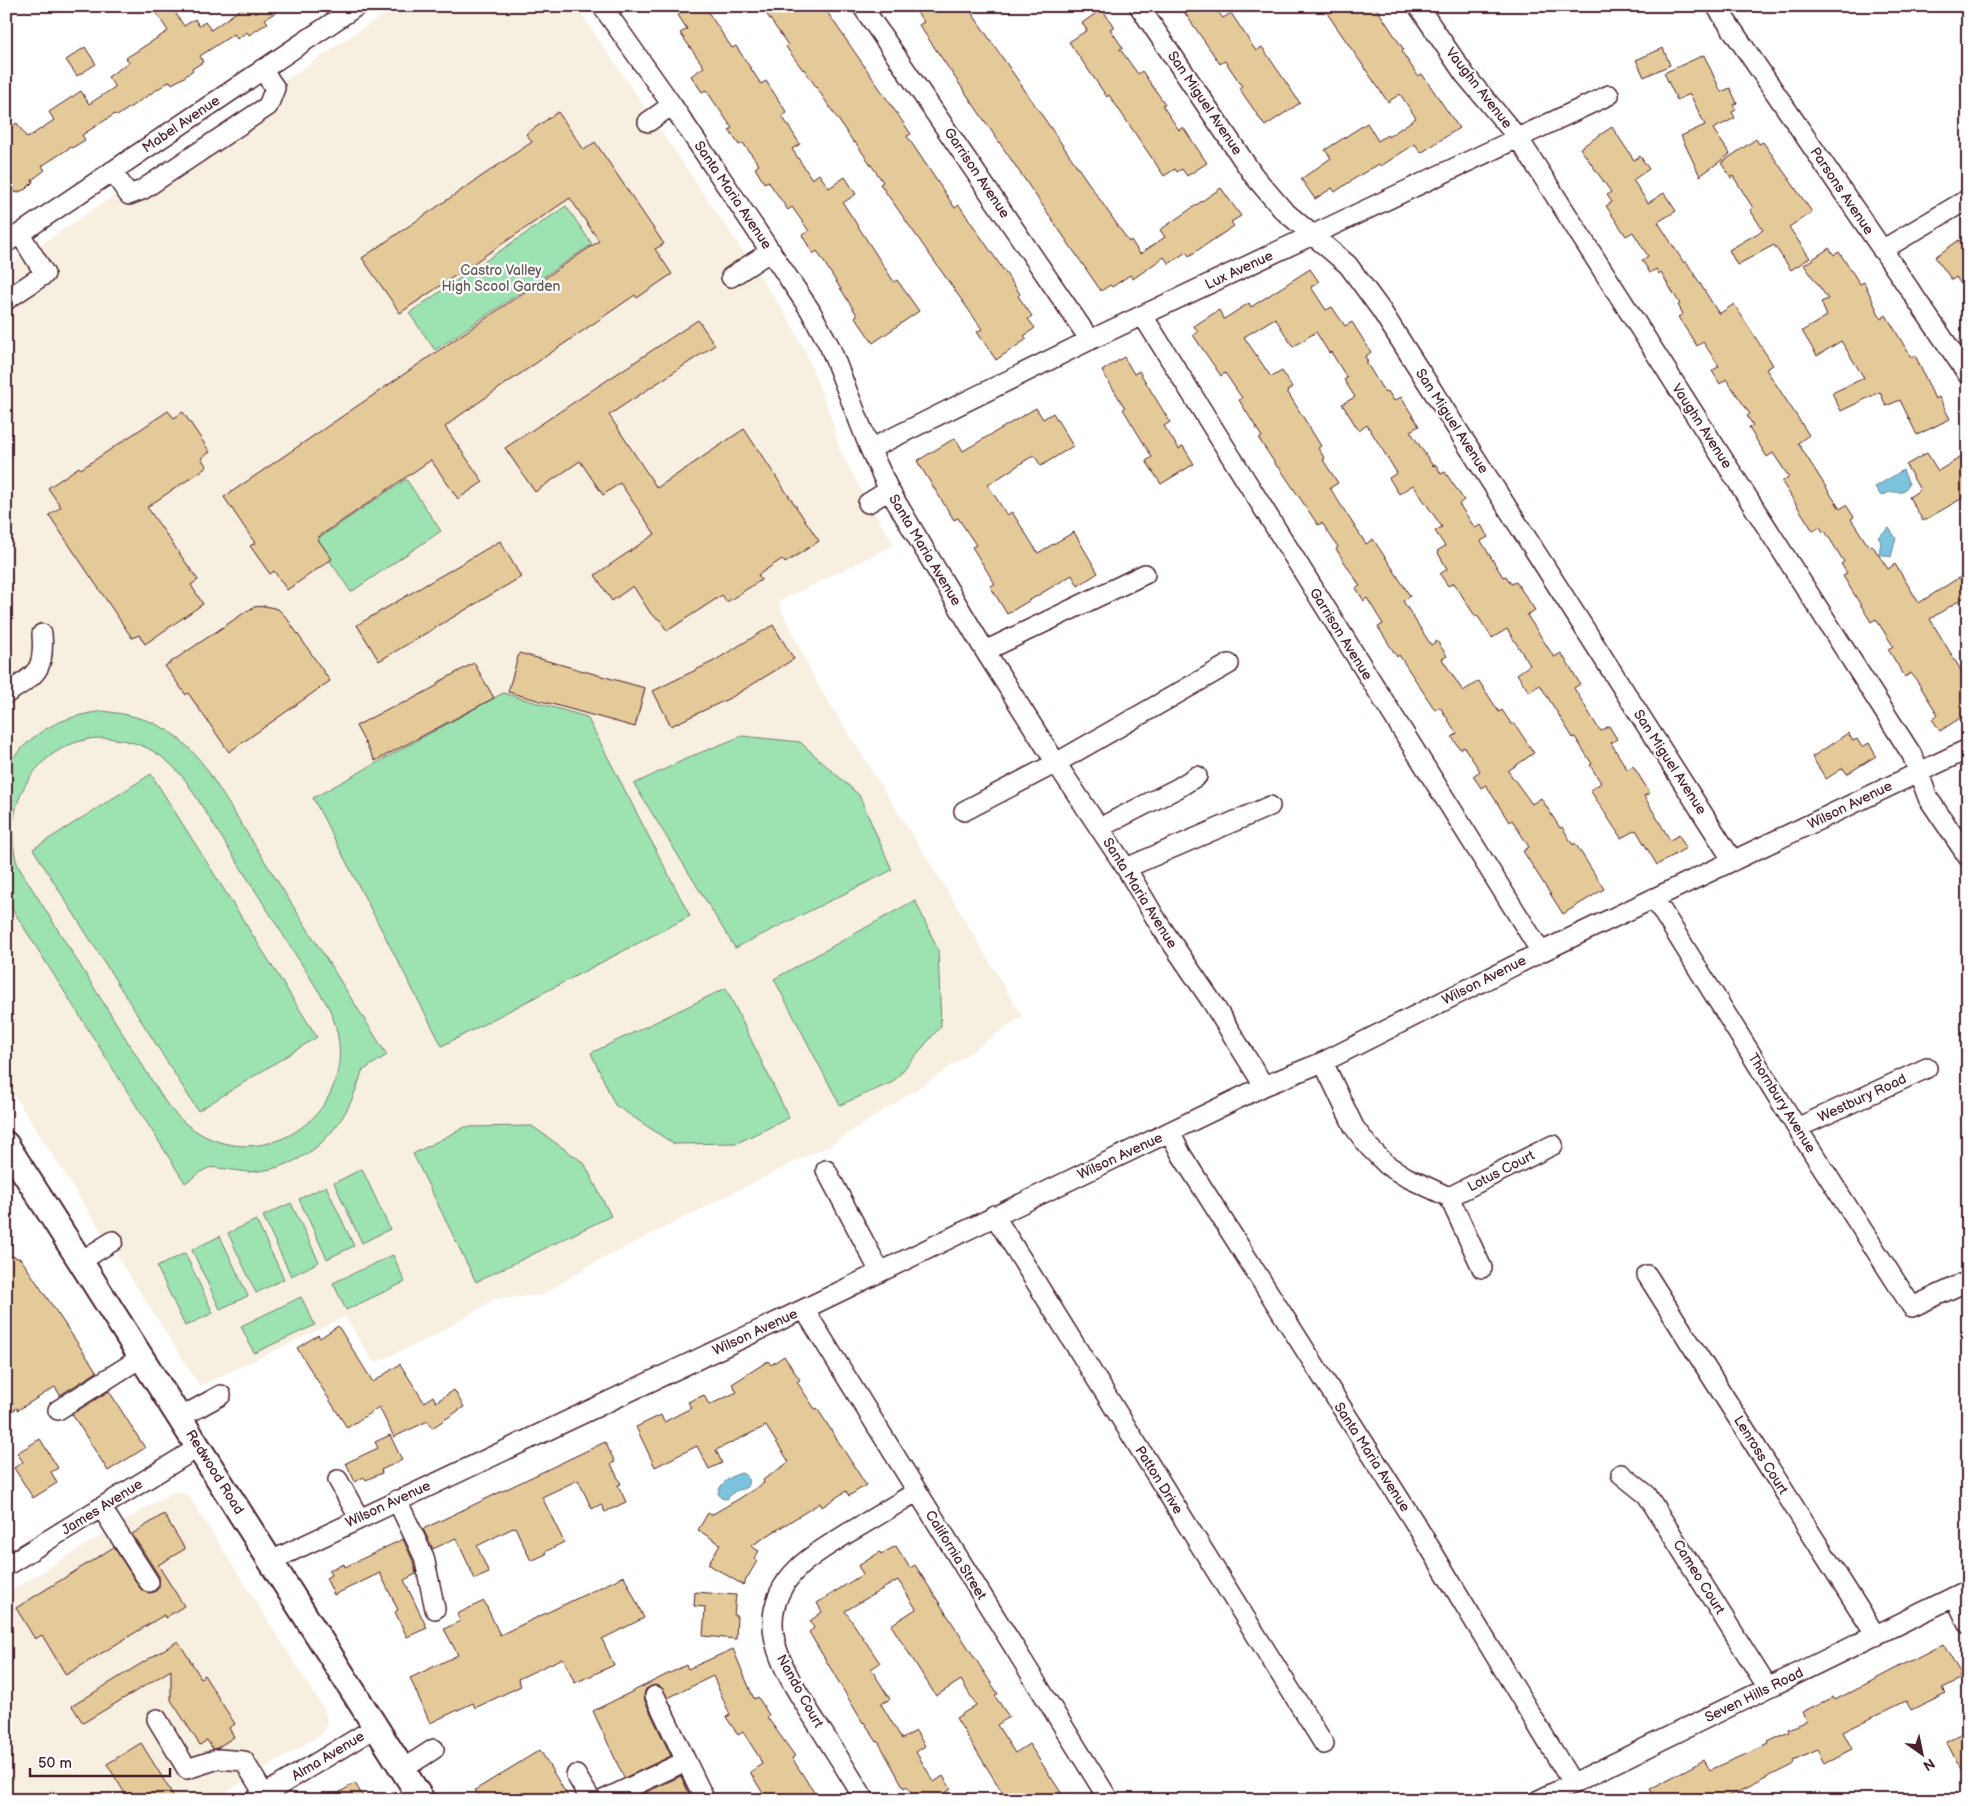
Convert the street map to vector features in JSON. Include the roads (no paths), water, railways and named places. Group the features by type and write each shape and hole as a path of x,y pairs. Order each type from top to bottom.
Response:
{"main road":[{"name":"Redwood Road","path":"6,1144 181,1417 198,1447 422,1800"}],"street":[{"name":"Mabel Avenue","path":"13,238 357,6"},
{"name":"Santa Maria Avenue","path":"602,6 672,105 810,310 830,347 870,449 889,490 985,651 1126,868 1159,924 1212,1002 1264,1086"},
{"name":"Garrison Avenue","path":"862,6 1090,340"},
{"name":"San Miguel Avenue","path":"1139,6 1254,176 1283,210 1348,265 1381,310 1733,861"},
{"name":"Vaughn Avenue","path":"1418,6 1465,75 1518,138 1912,755 1928,798 1968,857"},
{"name":"Parsons Avenue","path":"1716,6 1968,375"},
{"path":"112,170 129,195 142,190 226,135 268,106 274,88 262,69"},
{"name":"Lux Avenue","path":"870,449 1090,340 1609,95"},
{"path":"648,122 672,105"},
{"path":"1882,250 1968,199"},
{"path":"6,300 45,274 13,238"},
{"path":"731,277 771,251"},
{"name":"Garrison Avenue","path":"1143,316 1541,952"},
{"path":"868,503 889,490"},
{"path":"985,651 1145,574"},
{"path":"6,694 31,678 38,670 42,662 42,634"},
{"path":"964,811 1056,763 1229,664"},
{"name":"Wilson Avenue","path":"271,1561 804,1309 1264,1086 1323,1062 1541,952 1968,749"},
{"path":"1099,828 1178,788 1197,776"},
{"path":"1126,868 1270,806"},
{"name":"Thornbury Avenue","path":"1654,898 1797,1128 1912,1307 1968,1281"},
{"path":"1323,1062 1354,1127 1369,1147 1387,1165 1406,1177 1449,1197 1482,1268"},
{"name":"Westbury Road","path":"1797,1128 1927,1068"},
{"name":"Santa Maria Avenue","path":"1170,1132 1181,1154 1423,1536 1573,1784"},
{"name":"Lotus Court","path":"1449,1197 1553,1144"},
{"path":"826,1170 880,1272"},
{"name":"Patton Drive","path":"994,1216 1324,1744"},
{"path":"81,1261 113,1241"},
{"name":"Lenross Court","path":"1647,1275 1876,1636"},
{"name":"California Street","path":"804,1309 1109,1800"},
{"path":"58,1410 142,1357"},
{"path":"181,1417 221,1395"},
{"name":"James Avenue","path":"6,1566 198,1447"},
{"name":"Cameo Court","path":"1621,1474 1647,1495 1768,1688"},
{"path":"338,1480 359,1518"},
{"name":"Nando Court","path":"865,1800 783,1668 774,1639 775,1608 787,1580 805,1562 838,1539 916,1492"},
{"path":"397,1500 424,1556 435,1609"},
{"path":"101,1507 149,1582"},
{"path":"1962,1593 1968,1624"},
{"name":"Seven Hills Road","path":"1539,1800 1962,1593"},
{"path":"655,1696 705,1800"},
{"path":"157,1719 187,1769 218,1759 244,1761 259,1797"},
{"name":"Alma Avenue","path":"259,1797 376,1727"},
{"path":"403,1769 434,1749"},
{"path":"603,1800 686,1761"},
{"path":"576,1775 591,1800"}],"water":[{"path":"1903,470 1909,484 1903,492 1890,492 1881,496 1875,487"},
{"path":"1889,528 1896,538 1891,557 1879,554 1881,542 1878,537"},
{"path":"741,1473 748,1479 746,1488 735,1491 727,1499 721,1498 718,1493 721,1486 730,1478"}],"park label":[{"name":"Castro Valley High Scool Garden","path":"501,278"}]}
